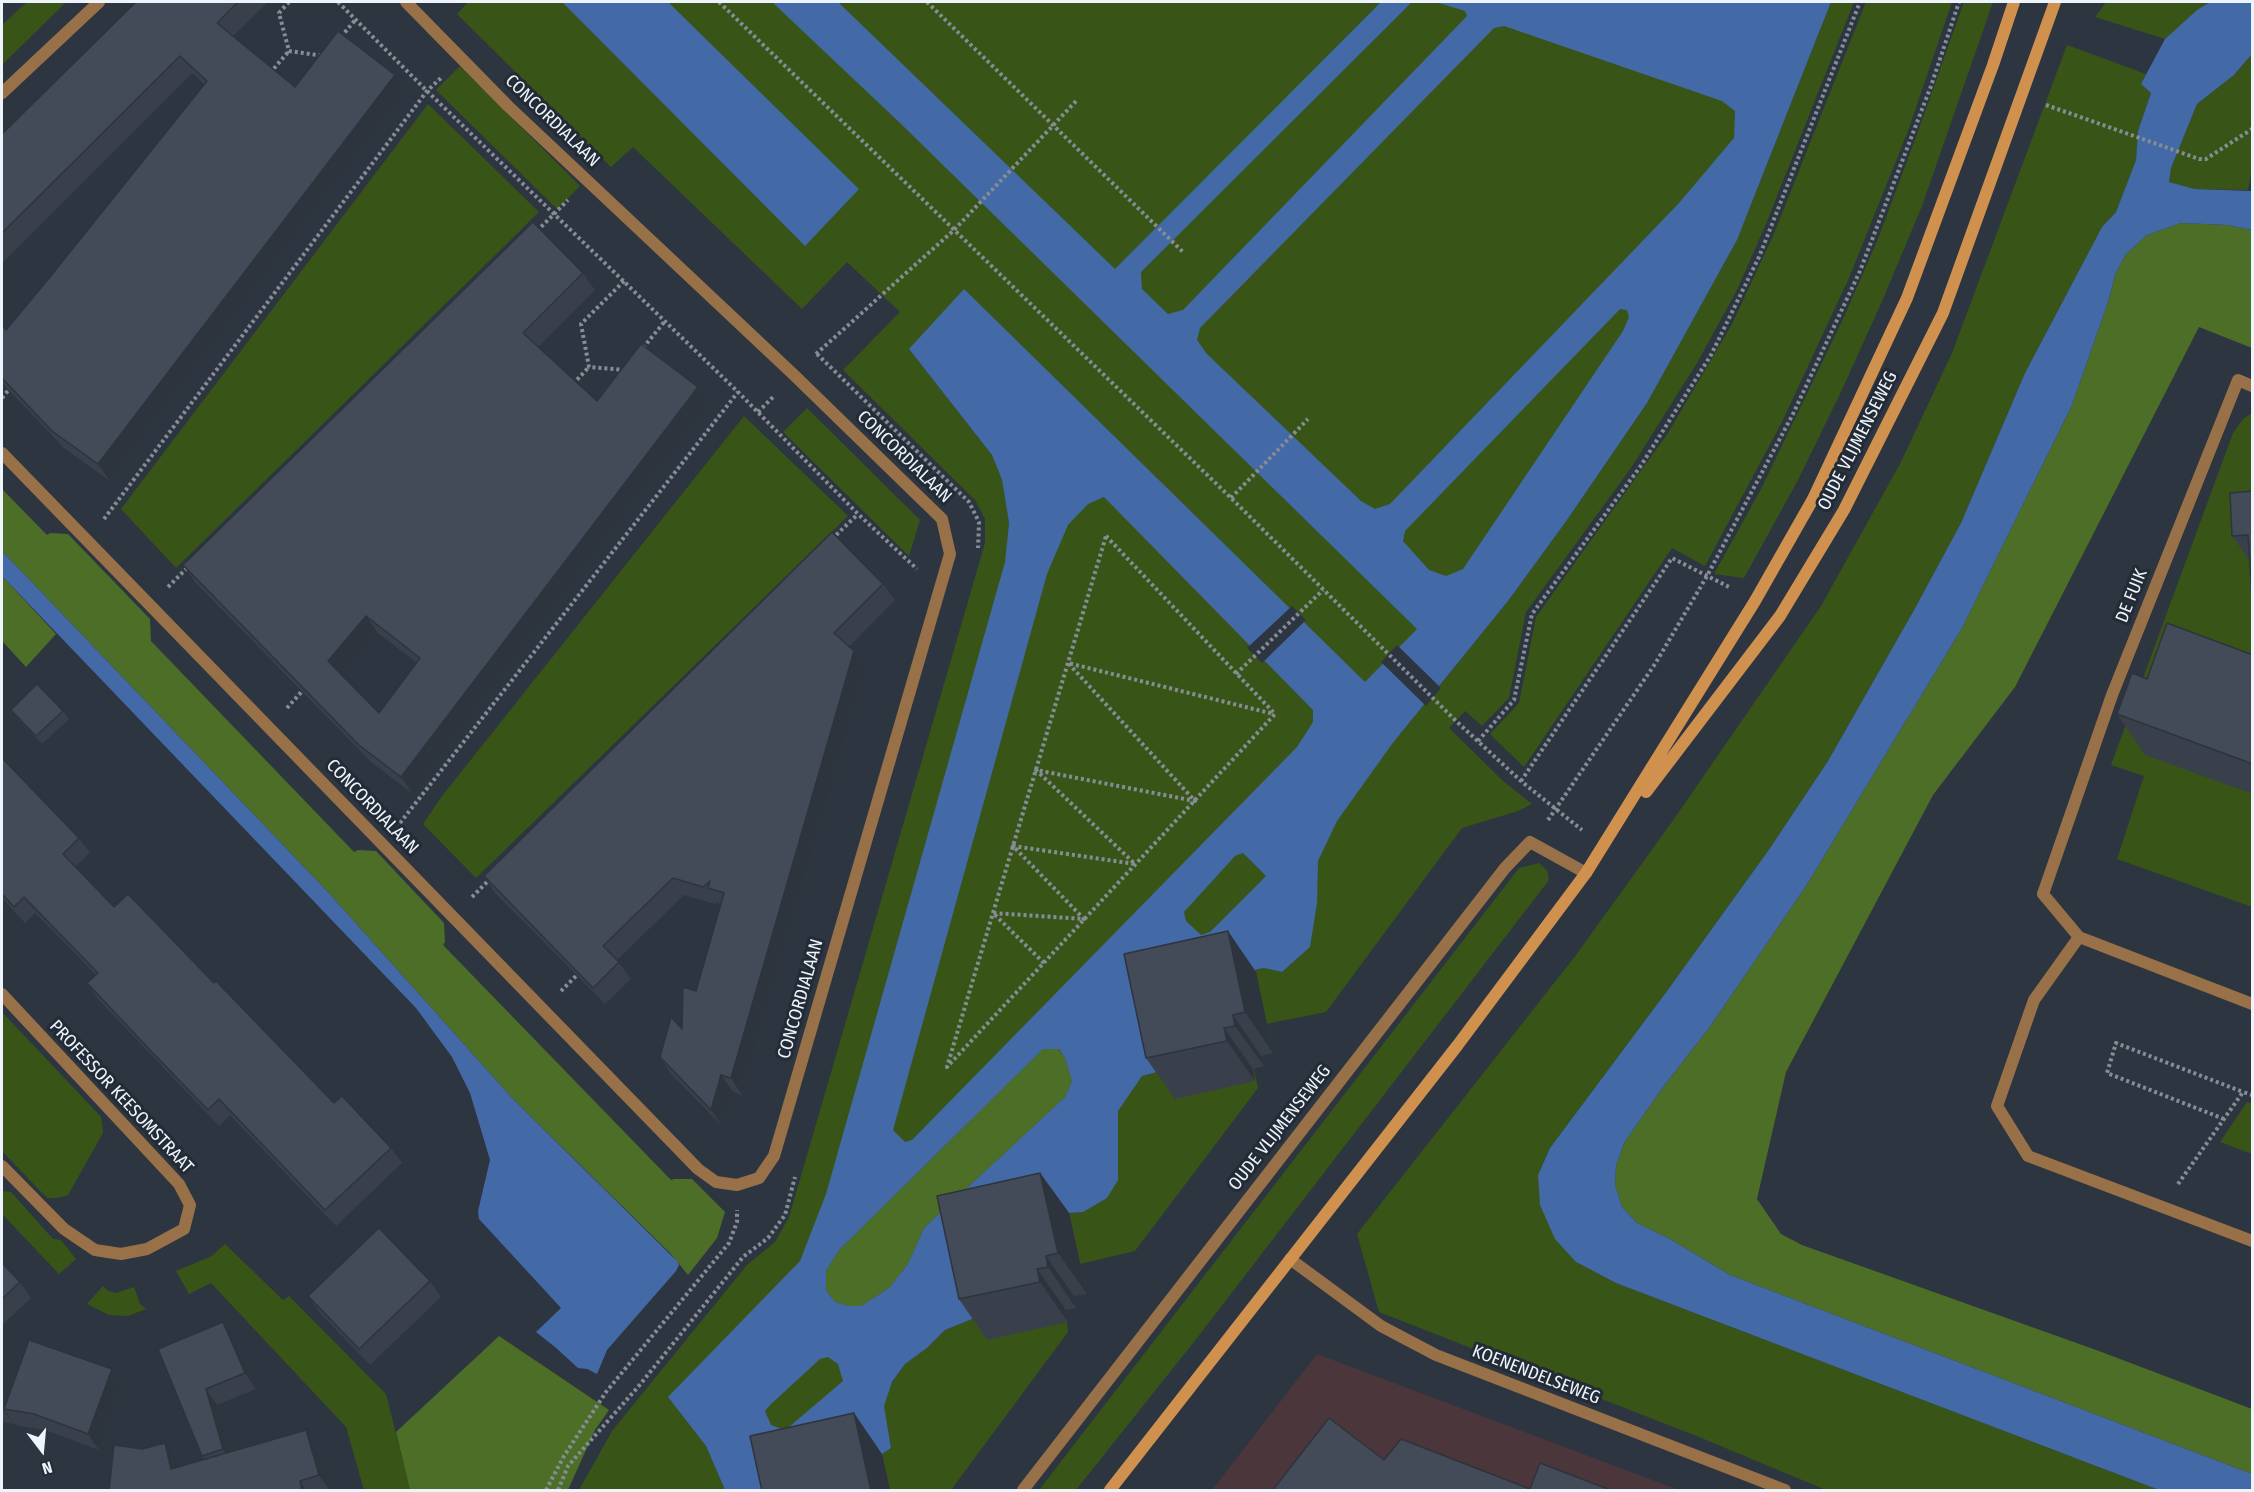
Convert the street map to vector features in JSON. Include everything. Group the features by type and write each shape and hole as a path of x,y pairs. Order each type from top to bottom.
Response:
{"street":[{"path":"2,93 99,2"},
{"name":"CONCORDIALAAN","path":"2,453 698,1169 716,1182 737,1185 759,1178 774,1156 950,554 942,519 794,375 508,106 406,2"},
{"name":"OUDE VLIJMENSEWEG","path":"1110,1491 1457,1046 1586,873 1755,601 1813,498 1907,298 2014,2"},
{"name":"OUDE VLIJMENSEWEG","path":"1603,848 1780,616 1844,510 1943,313 2055,2"},
{"name":"DE FUIK","path":"2079,937 2043,894 2112,695 2238,380 2253,386"},
{"path":"1530,842 1586,873"},
{"name":"OUDE VLIJMENSEWEG","path":"1023,1491 1505,868 1530,842"},
{"path":"2253,1004 2079,937 2034,1000 1997,1106 2028,1156 2253,1241"},
{"name":"PROFESSOR KEESOMSTRAAT","path":"2,994 179,1184 190,1206 183,1229 147,1249 121,1254 95,1250 64,1229 2,1166"},
{"name":"KOENENDELSEWEG","path":"1290,1259 1381,1326 1436,1355 1785,1491"}],"path":[{"path":"289,2 279,13 289,51"},
{"path":"338,2 738,392 858,514 939,590"},
{"path":"719,2 1231,498 1456,721 1521,781 1556,809"},
{"path":"927,2 1184,253"},
{"path":"1478,741 1514,700 1532,614 1640,467 1711,355 1759,257 1860,2"},
{"path":"1530,842 1556,809 1655,664 1707,576 1793,414 1860,271 1931,86 1959,2"},
{"path":"337,41 356,19"},
{"path":"289,51 325,56 331,49"},
{"path":"266,78 289,51"},
{"path":"87,541 428,91 460,57"},
{"path":"2022,97 2199,159 2206,159 2253,129"},
{"path":"794,375 954,230 1078,99"},
{"path":"530,238 588,181"},
{"path":"589,367 581,324 624,281"},
{"path":"639,354 665,321"},
{"path":"589,367 626,370 633,362"},
{"path":"565,393 589,367"},
{"path":"2,398 17,380"},
{"path":"383,845 738,392"},
{"path":"1231,498 1308,419"},
{"path":"824,548 858,514"},
{"path":"1106,536 1275,714 1195,801 947,1067 1106,536"},
{"path":"1521,781 1672,558 1755,601"},
{"path":"149,605 191,564"},
{"path":"1236,674 1323,590"},
{"path":"1068,663 1275,714"},
{"path":"1068,663 1195,801"},
{"path":"269,728 308,684"},
{"path":"1036,770 1195,801"},
{"path":"1036,770 1136,864"},
{"path":"1013,846 1136,864"},
{"path":"1013,846 1084,920"},
{"path":"453,916 495,874"},
{"path":"993,913 1084,920"},
{"path":"993,913 1044,963"},
{"path":"543,1010 585,967"},
{"path":"2224,1119 2107,1073 2116,1043 2253,1095"},
{"path":"2162,1207 2243,1092"},
{"path":"546,1491 564,1456 606,1392 729,1243 737,1222 737,1185"}],"shaded area":[{"path":"1317,1354 1679,1490 1212,1490"}],"green space":[{"path":"27,2 66,2 2,65 2,25"},
{"path":"468,2 562,2 805,246 572,2 1821,2 1392,744 1508,601 1647,403 1737,240 1831,2 1854,2 1766,224 1737,290 1697,363 1631,468 1526,612 1509,698 1482,726 1465,711 1449,728 1502,780 1532,804 1518,811 1462,828 1326,1012 1245,1028 1258,1088 1135,1251 1080,1264 1069,1213 1083,1212 1118,1180 1117,1126 892,1344 892,1383 905,1364 927,1348 945,1330 982,1315 1067,1322 1068,1332 951,1490 890,1490 882,1454 891,1448 884,1408 748,1451 668,1397 706,1446 725,1490 579,1490 612,1431 747,1265 775,1242 789,1217 985,543 985,519 975,500 843,370 900,312 847,262 802,309 633,147 611,167 457,14","holes":["909,349 1001,408 1022,497 1007,544 1009,523 1002,480 992,455","1310,947 1282,972 1264,968 1156,990 1172,1068 1142,1076 1131,1090 1139,953"]},
{"path":"1866,2 1952,2 1908,131 1849,278 1782,422 1705,566 1672,548 1524,767 1490,734 1519,703 1536,617 1668,433 1731,326 1773,236"},
{"path":"1964,2 1993,2 1922,206 1880,306 1798,480 1744,578 1714,574 1761,489 1843,319 1878,239"},
{"path":"2106,2 2210,2 2197,10 2165,39 2095,17"},
{"path":"2067,45 2146,74 2141,84 2151,93 2138,131 2136,160 2116,212 2102,227 2025,373 1961,523 1828,761 1768,851 1550,1148 1538,1175 1576,1262 1616,1283 2159,1490 1826,1490 1699,1437 1379,1312 1357,1234 1576,955 1674,819 1821,606 1901,462 1952,353"},
{"path":"2252,54 2252,169 2248,190 2195,189 2169,182 2171,168 2197,104 2234,75"},
{"path":"460,66 580,186 557,209 436,90"},
{"path":"428,104 539,212 176,568 121,509"},
{"path":"2181,223 2227,225 2252,230 2252,348 2199,327 2015,687 1933,795 1786,1072 1757,1199 1781,1234 1802,1245 2099,1351 2252,1409 2252,1474 1730,1275 1670,1239 1637,1223 1622,1207 1615,1185 1616,1166 1624,1143 1663,1087 1709,1028 1806,886 1962,628 2072,405 2108,302 2115,275 2125,255 2147,235"},
{"path":"807,408 920,520 909,556 783,432"},
{"path":"2252,413 2252,907 2117,859 2144,776 2111,765 2233,433 2244,418"},
{"path":"744,416 848,516 476,878 423,824 442,796"},
{"path":"2,489 47,535 50,533 68,534 150,619 151,641 354,852 358,850 376,851 444,923 445,942 443,945 671,1180 692,1179 725,1212 717,1238 688,1275 671,1254 512,1098 327,891 2,551"},
{"path":"2,576 56,634 26,667 2,641"},
{"path":"1539,863 1547,870 1549,880 1197,1338 1076,1490 1039,1490 1519,868"},
{"path":"2,1012 101,1117 103,1133 68,1195 47,1198 2,1151"},
{"path":"1043,1049 1058,1049 1065,1058 1072,1081 1065,1097 924,1228 908,1264 889,1288 861,1306 849,1306 835,1302 826,1290 826,1271 839,1250"},
{"path":"2247,1102 2252,1103 2252,1154 2220,1142"},
{"path":"2,1191 11,1192 53,1239 61,1240 76,1259 59,1274 2,1214"},
{"path":"225,1244 283,1300 289,1296 386,1394 410,1490 364,1490 346,1427 211,1283 189,1294 176,1271 212,1256"},
{"path":"103,1286 108,1291 116,1293 134,1287 140,1304 146,1309 128,1316 109,1315 87,1304"},
{"path":"499,1336 609,1410 595,1430 568,1490 410,1490 396,1432"}],"water":[{"path":"562,2 668,2 859,189 805,246"},
{"path":"772,2 838,2 1115,269 1381,2 1412,2 1141,272 1142,289 1168,314 1183,310 1467,16 1465,11 1436,2 1831,2 1737,240 1647,403 1508,601 1392,744 1337,821 1318,861 1317,903 1310,947 1282,972 1264,968 1156,990 1172,1068 1142,1076 1118,1111 1118,1180 1107,1198 1083,1212 1069,1213 982,1315 945,1330 927,1348 905,1364 892,1382 884,1406 891,1448 882,1454 779,1477 781,1490 725,1490 706,1446 668,1397 800,1261 826,1194 1005,562 1009,523 1002,480 992,455 909,349 964,289 1365,682 1417,629 899,122","holes":["1504,26 1722,101 1735,111 1734,138 1679,203 1390,504 1375,509 1361,501 1207,354 1197,340 1200,328 1494,28","1620,309 1627,310 1629,317 1623,331 1463,569 1446,576 1429,570 1403,541 1405,531","1104,497 1313,710 1313,722 1297,747 912,1140 905,1142 893,1130 1047,574 1068,525 1088,504","1243,853 1266,876 1210,932 1201,935 1186,921 1184,912 1235,856","1043,1049 1059,1049 1065,1058 1072,1081 1065,1097 924,1228 908,1264 889,1288 861,1306 849,1306 835,1302 826,1290 826,1271 839,1250","828,1357 838,1364 843,1381 784,1430 771,1425 765,1411 820,1359"]},
{"path":"2210,2 2252,2 2252,54 2234,75 2197,104 2171,168 2169,182 2195,189 2252,191 2252,230 2227,225 2181,223 2147,235 2125,255 2115,275 2108,302 2072,405 1962,628 1806,886 1709,1028 1663,1087 1624,1143 1616,1166 1615,1185 1622,1207 1637,1223 1670,1239 1730,1275 2252,1474 2252,1490 2159,1490 1616,1283 1576,1262 1555,1239 1540,1205 1538,1175 1550,1148 1768,851 1828,761 1961,523 2025,373 2102,227 2116,212 2136,160 2138,131 2151,93 2141,84 2165,39 2197,10"},
{"path":"2,551 327,891 512,1098 677,1261 679,1265 676,1271 607,1350 597,1374 578,1368 536,1332 561,1308 479,1219 478,1211 490,1160 470,1093 452,1057 416,1008 2,576"}],"pier":[{"path":"1292,606 1306,620 1262,663 1247,648"},
{"path":"1397,645 1441,688 1426,706 1381,662"}],"building":[{"path":"136,2 238,2 217,23 295,87 338,31 395,75 98,464 52,431 2,378 2,325 6,330 207,81 180,56 2,233 2,134"},
{"path":"533,222 583,273 523,333 597,401 641,344 698,387 401,777 359,745 183,565","holes":["366,616 420,658 379,713 328,661"]},
{"path":"2253,491 2252,594 2248,535 2232,536 2230,493"},
{"path":"832,532 883,584 834,633 854,651 731,1078 721,1075 711,1110 660,1057 671,1017 682,1029 683,987 696,991 724,893 708,888 710,881 703,887 673,878 603,946 619,962 593,988 484,876"},
{"path":"2167,623 2253,655 2253,764 2117,714 2132,673 2147,679"},
{"path":"37,684 63,711 36,736 11,710"},
{"path":"2,758 79,838 63,854 114,907 128,894 334,1103 342,1096 391,1148 325,1210 219,1099 208,1110 150,1050 87,983 98,973 24,897 14,907 2,894"},
{"path":"1228,931 1245,1012 1233,1015 1235,1026 1224,1028 1227,1041 1146,1058 1124,954"},
{"path":"1040,1173 1058,1253 1046,1256 1048,1267 1037,1269 1040,1282 959,1299 937,1196"},
{"path":"379,1228 430,1281 359,1349 308,1296"},
{"path":"2,1263 20,1282 2,1299"},
{"path":"223,1322 245,1373 206,1389 223,1449 202,1456 158,1349"},
{"path":"29,1340 112,1369 88,1434 34,1414 4,1409"},
{"path":"854,1413 871,1491 762,1491 750,1436"},
{"path":"1329,1418 1384,1460 1401,1439 1530,1489 1540,1463 1613,1491 1272,1491"},
{"path":"306,1430 319,1475 300,1481 302,1491 109,1491 114,1445 142,1449 165,1443 171,1469"}]}
